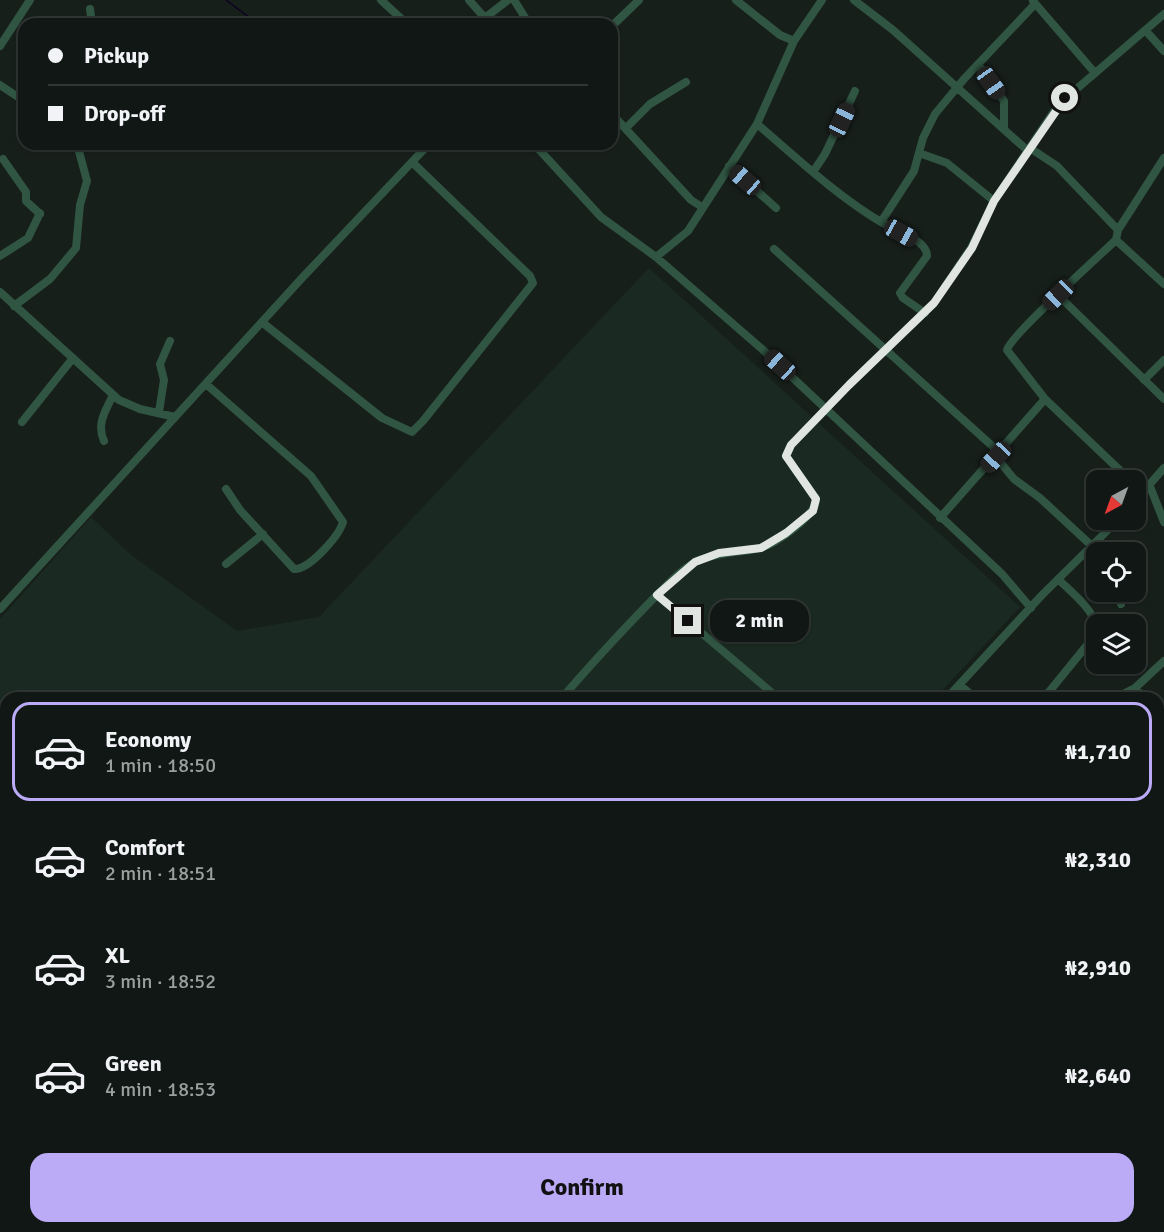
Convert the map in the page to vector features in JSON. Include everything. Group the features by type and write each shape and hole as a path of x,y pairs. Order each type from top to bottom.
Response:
{"street":[{"path":"18,18 30,0"},
{"path":"381,0 400,18"},
{"path":"469,0 485,18 508,0"},
{"path":"514,0 525,18"},
{"path":"618,20 639,0"},
{"path":"736,0 780,35 794,41"},
{"path":"656,257 688,231 757,124 794,41 822,0"},
{"path":"854,0 1029,150 1057,166 1118,230"},
{"path":"881,222 914,171 935,114 1033,2 1095,73"},
{"path":"90,9 91,18"},
{"path":"567,692 602,651 657,595 695,562 719,553 761,548 786,533 813,511 816,499 786,456 791,445 925,313 972,248 994,201 1059,104 1164,14"},
{"path":"0,46 18,18"},
{"path":"1146,31 1164,51"},
{"path":"978,64 1004,101 1004,129"},
{"path":"626,128 650,104 686,82"},
{"path":"0,85 18,96"},
{"path":"813,172 855,91"},
{"path":"618,120 691,200 702,207"},
{"path":"757,124 839,194 881,222 921,244 927,250 927,256 900,293 903,298 925,313"},
{"path":"14,306 50,279 76,248 80,205 87,181 79,150"},
{"path":"0,609 423,150"},
{"path":"539,150 598,214 656,257 827,409 1002,574 1031,608"},
{"path":"919,153 947,163 994,201"},
{"path":"1120,470 1045,399 1007,350 1008,345 1116,240 1118,230 1161,169 1164,158"},
{"path":"0,256 28,238 40,214 26,201 26,192 3,159"},
{"path":"263,323 382,418 412,432 423,421 533,283 530,276 412,162"},
{"path":"729,166 776,208"},
{"path":"691,200 697,215"},
{"path":"1116,240 1164,284"},
{"path":"774,249 886,349 998,455 1014,479 1040,498 1086,546"},
{"path":"0,292 113,395 140,409 176,417"},
{"path":"1058,295 1164,399"},
{"path":"159,412 164,380 159,364 170,341"},
{"path":"22,422 73,358"},
{"path":"1144,380 1164,360"},
{"path":"206,384 311,476 343,522 336,535 320,553 299,569 290,567 240,510 226,489"},
{"path":"104,441 100,428 113,395"},
{"path":"940,518 998,455 1045,399"},
{"path":"1146,488 1164,468"},
{"path":"1149,484 1164,522"},
{"path":"1154,495 1164,491"},
{"path":"1097,542 1109,530"},
{"path":"226,564 262,534"},
{"path":"953,692 1031,608 1086,554"},
{"path":"1049,692 1092,639 1096,624 1083,604 1059,579"},
{"path":"657,595 771,692"},
{"path":"1130,692 1164,661"},
{"path":"960,685 968,692"},
{"path":"1135,688 1139,692"}],"shaded area":[{"path":"649,268 1020,607 941,692 0,692 0,619 91,517 130,554 237,631 319,617"}],"waterway":[{"path":"226,0 250,18"}],"route":[{"path":"688,621 657,595 695,562 719,553 761,548 786,533 813,511 816,499 786,456 791,445 934,303 972,248 994,201 1065,98"}]}
